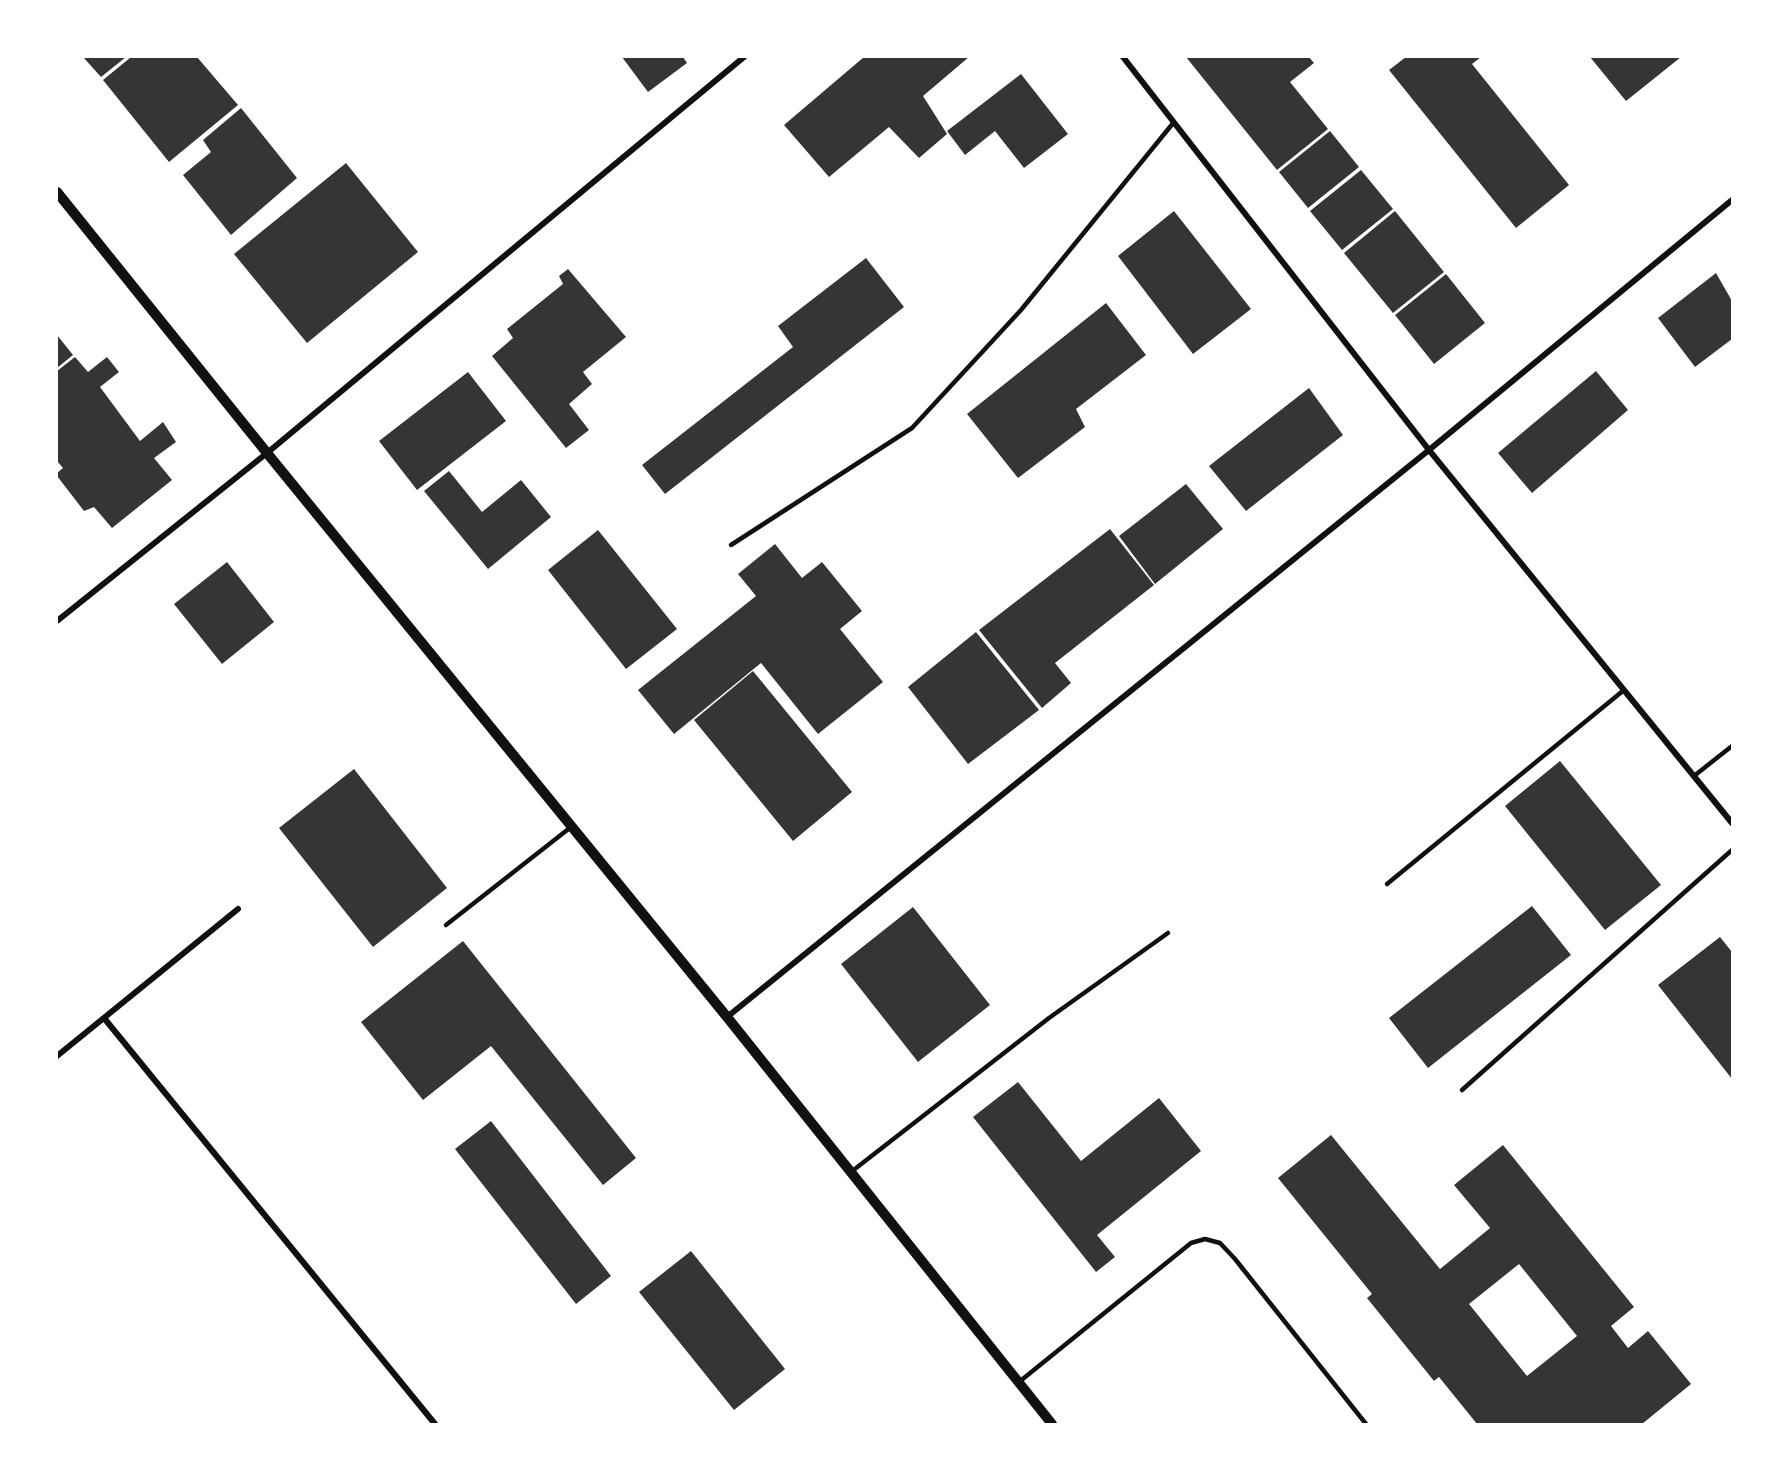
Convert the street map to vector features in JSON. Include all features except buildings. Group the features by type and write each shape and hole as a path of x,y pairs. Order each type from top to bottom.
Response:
{"street":[{"path":"57,621 267,453 744,57"},
{"path":"1123,57 1429,450 1732,824"},
{"path":"57,192 727,1017 1052,1424"},
{"path":"727,1017 1429,450 1732,200"},
{"path":"57,1056 238,909"},
{"path":"104,1018 435,1424"}],"lane":[{"path":"731,545 912,428 1021,310 1174,122"},
{"path":"1387,884 1624,690"},
{"path":"1694,777 1732,746"},
{"path":"446,925 571,827"},
{"path":"1462,1090 1732,850"},
{"path":"851,1172 1049,1018 1168,933"},
{"path":"1019,1382 1191,1243 1205,1239 1220,1243 1235,1258 1366,1424"}]}
